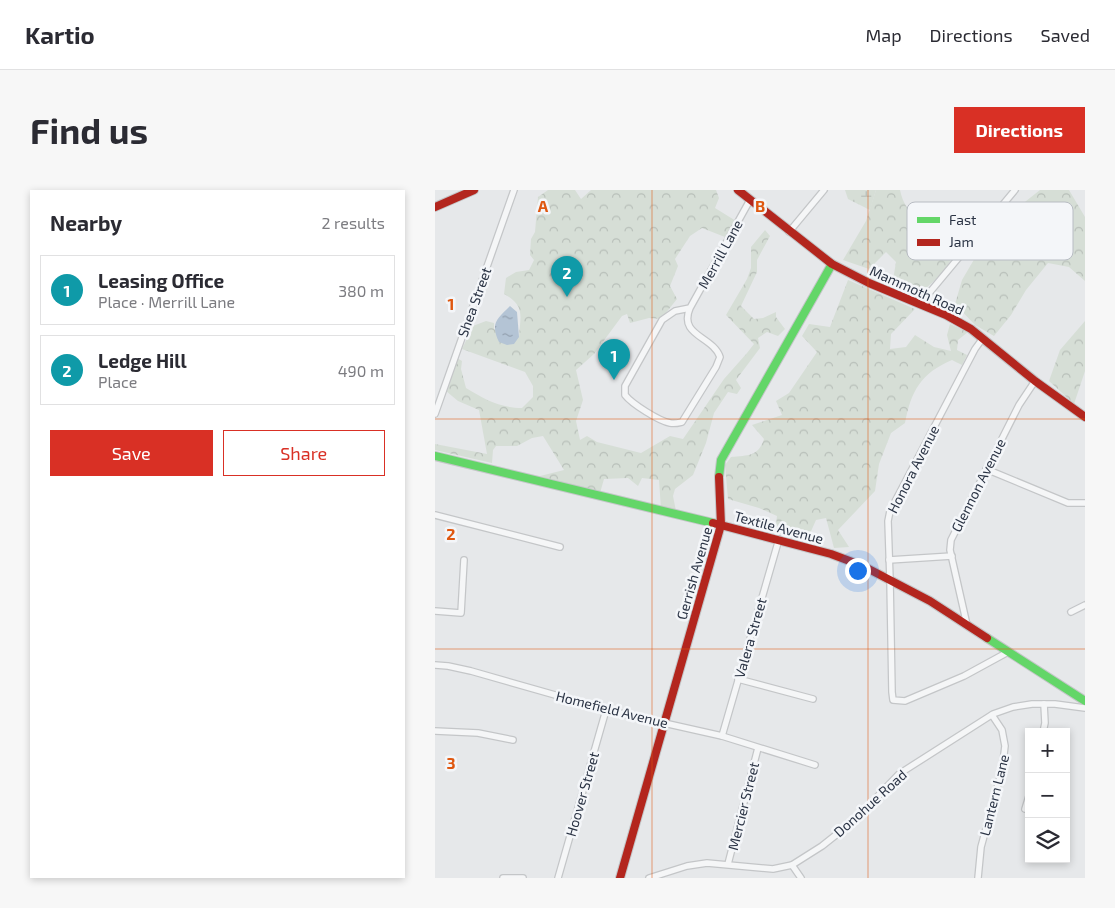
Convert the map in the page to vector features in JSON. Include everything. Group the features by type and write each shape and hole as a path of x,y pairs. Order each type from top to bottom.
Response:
{"main road":[{"path":"435,207 474,190"},
{"name":"Mammoth Road","path":"738,190 832,264 869,283 956,320 983,338 1035,381 1085,417"},
{"name":"Gerrish Avenue","path":"620,878 721,525 719,479 721,460 832,264"},
{"name":"Textile Avenue","path":"435,456 779,539 831,554 863,566 930,601 1085,701"}],"street":[{"name":"Shea Street","path":"435,414 514,190"},
{"path":"789,232 824,190"},
{"path":"1005,202 1015,190"},
{"name":"Merrill Lane","path":"690,308 750,200"},
{"path":"920,304 957,260"},
{"path":"690,308 687,319 689,326 713,346 720,357 719,364 682,422 673,424 664,421 631,401 625,395 625,386 662,320 675,311 690,308"},
{"name":"Honora Avenue","path":"983,338 975,349 893,503 888,521 891,692 894,701 905,701 964,676 1008,652"},
{"name":"Glennon Avenue","path":"967,625 950,550 954,530 1019,405 1035,381"},
{"path":"986,469 1069,503 1085,503"},
{"path":"435,515 560,547"},
{"name":"Valera Street","path":"722,736 779,539"},
{"path":"889,560 952,556"},
{"path":"435,612 461,613 463,560"},
{"path":"1071,612 1085,606"},
{"name":"Homefield Avenue","path":"435,665 471,671 606,710 722,736 815,765"},
{"path":"738,679 813,699"},
{"path":"1044,704 1044,728"},
{"name":"Donohue Road","path":"649,878 693,864 715,863 773,869 792,864 822,846 856,819 899,774 992,715 1013,707 1044,704 1085,708"},
{"name":"Hoover Street","path":"558,878 606,710"},
{"name":"Lantern Lane","path":"978,878 981,847 1002,770 1005,752 1004,736 992,715"},
{"path":"435,731 478,733 513,740"},
{"name":"Mercier Street","path":"728,864 758,748"},
{"path":"792,864 801,878"},
{"path":"503,878 523,878"}],"green space":[{"path":"548,190 575,190 581,199 591,190 716,190 719,198 715,208 736,221 725,237 702,228 690,236 675,259 678,266 670,286 677,299 661,319 649,318 630,323 627,314 622,316 594,354 576,370 583,400 576,421 580,440 587,436 597,442 641,453 670,436 683,439 724,379 754,344 726,315 747,279 751,268 751,247 765,230 770,236 757,260 757,272 741,306 754,319 763,318 776,312 776,317 785,329 778,336 767,332 758,338 760,348 736,380 741,388 737,394 728,392 714,413 706,443 693,475 675,489 673,496 676,511 661,509 659,480 642,478 638,486 628,478 604,479 600,493 540,476 564,470 543,436 532,438 517,446 496,446 493,450 492,463 435,450 435,444 487,454 479,410 458,401 446,391 457,358 462,361 461,369 466,388 486,399 499,405 522,408 533,397 533,386 525,372 462,349 473,326 486,321 494,323 494,329 519,337 520,312 516,303 504,294 506,278 516,272 529,270 534,260 530,255 531,239 535,232 538,197"},
{"path":"845,190 876,190 870,210 848,199"},
{"path":"876,190 900,190 907,207 907,260 951,260 936,279 919,294 892,286 896,262 886,252 869,269 843,260 866,221"},
{"path":"1040,190 1069,190 1085,217 1085,281 1069,267 1048,263 1026,290 1011,315 994,336 975,325 955,304 962,280 974,260 1073,260 1073,202 1025,202"},
{"path":"848,280 915,309 891,334 890,349 906,347 915,335 934,347 951,351 947,335 950,324 968,332 958,340 957,350 967,355 962,365 952,360 932,371 919,384 914,392 905,423 891,433 879,464 875,491 838,530 849,547 834,548 826,518 816,520 808,538 775,532 777,516 759,508 728,499 725,465 731,457 752,454 762,445 764,439 752,425 782,415 776,401 789,393 817,352 802,336 809,324 830,327"},
{"path":"1085,321 1085,371 1074,404 1049,381 1060,350"}],"water":[{"path":"510,306 517,312 519,337 514,344 507,345 499,342 495,326 498,318"}],"traffic: fast":[{"path":"719,477 721,460 832,264"},
{"path":"435,456 713,523"},
{"path":"987,638 1085,701"}],"traffic: jam":[{"path":"435,207 474,190"},
{"path":"738,190 832,264 869,283 946,315 971,329 1035,381 1085,417"},
{"path":"620,878 721,525 719,477"},
{"path":"713,523 831,554 863,566 930,601 987,638"}],"place":[{"name":"Ledge Hill","path":"567,297"},
{"name":"Leasing Office","path":"614,380"}]}
